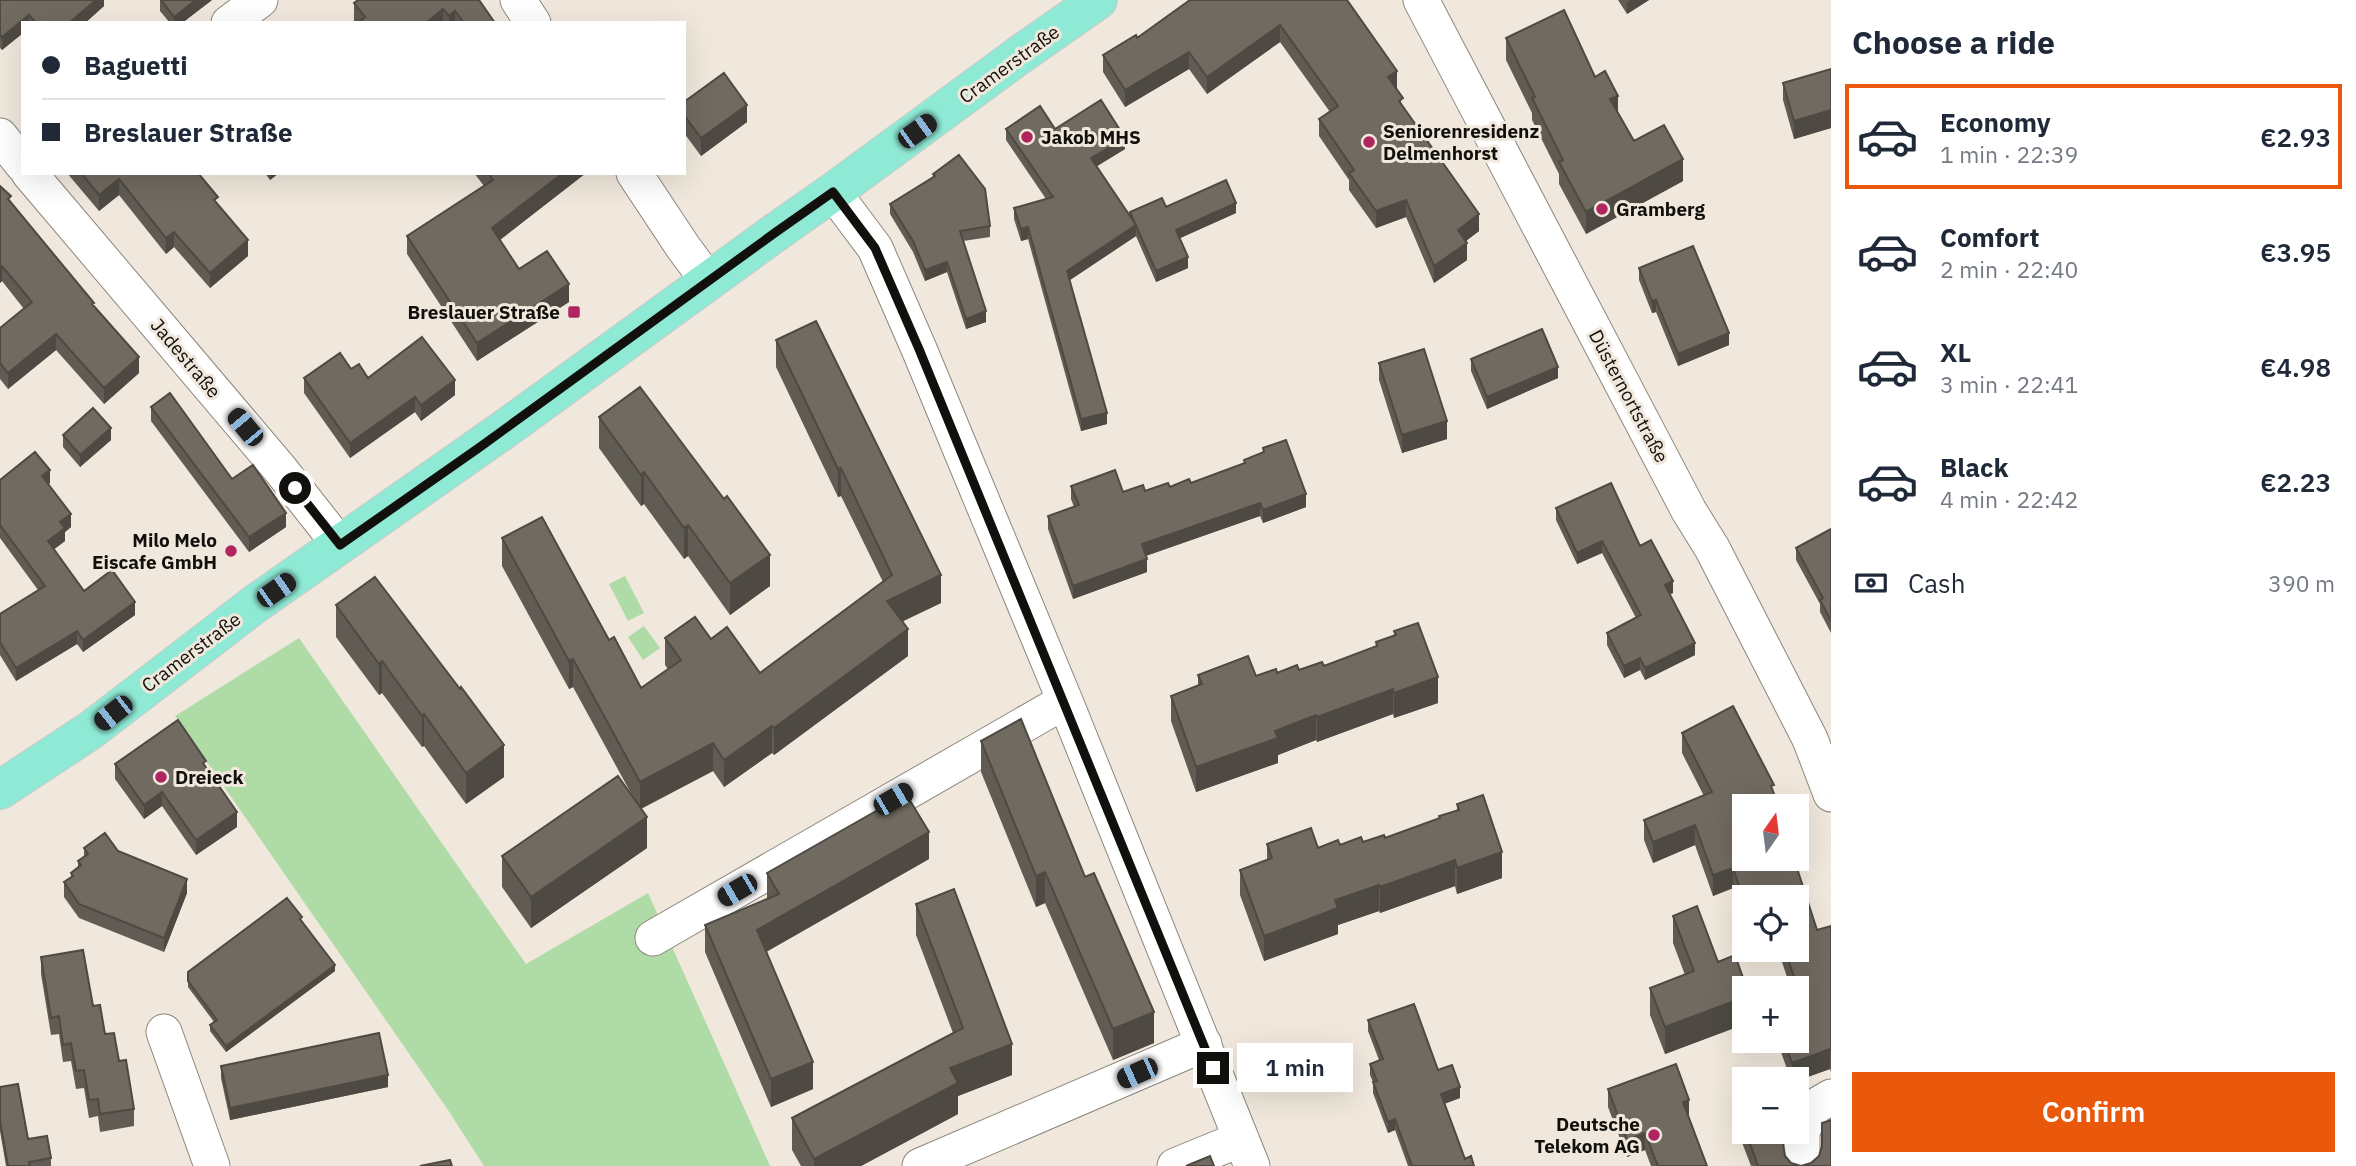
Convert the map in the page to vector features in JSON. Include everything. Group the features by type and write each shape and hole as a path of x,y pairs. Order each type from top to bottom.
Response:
{"main road":[{"name":"Cramerstraße","path":"0,790 91,730 255,604 709,282 1018,55 1098,0"}],"street":[{"path":"232,21 260,0"},
{"path":"518,0 532,21"},
{"name":"Düsternortstraße","path":"1421,0 1811,739 1831,794"},
{"path":"0,136 21,162"},
{"name":"Jadestraße","path":"31,175 280,469 340,545"},
{"path":"635,175 709,282"},
{"path":"833,192 875,248 919,349 1065,701 1247,1153 1175,1166"},
{"path":"653,938 1065,701"},
{"path":"164,1032 212,1166"},
{"path":"920,1166 1204,1044"},
{"path":"1802,1166 1802,1131 1814,1107 1831,1097"}],"green space":[{"path":"625,576 644,613 628,621 609,584"},
{"path":"644,626 660,648 643,660 628,637"},
{"path":"299,638 526,964 648,893 770,1166 484,1166 175,716"}],"building":[{"path":"0,0 96,0 71,21 34,21 29,15 2,37"},
{"path":"161,0 196,0 174,17"},
{"path":"358,0 479,0 494,21 462,21 455,11 449,16 443,9 428,21 360,21 365,17 354,3"},
{"name":"Seniorenresidenz Delmenhorst","path":"1190,0 1347,0 1397,71 1388,77 1403,98 1399,101 1479,214 1458,230 1467,243 1434,266 1406,200 1376,211 1349,173 1354,170 1319,119 1338,106 1280,25 1207,77 1189,52 1125,90 1103,55 1136,35 1137,38"},
{"path":"1564,10 1595,77 1605,71 1618,96 1610,99 1634,141 1664,125 1683,159 1586,212 1559,162 1563,160 1506,38"},
{"path":"1831,69 1831,110 1794,121 1783,83"},
{"path":"724,73 747,105 701,138 686,118 686,101"},
{"path":"1101,100 1125,138 1091,158 1136,225 1067,271 1107,413 1081,419 1028,227 1021,229 1014,208 1053,197 1006,129 1040,106 1055,129"},
{"path":"959,155 985,189 990,226 960,231 986,311 966,319 947,262 925,270 913,241 890,204 935,176 933,174"},
{"path":"83,175 200,175 218,197 214,200 248,240 210,273 174,232 166,238 119,179 99,195"},
{"path":"489,175 560,175 492,228 519,269 547,251 569,284 477,343 407,236 493,180"},
{"path":"1226,180 1236,203 1176,230 1188,257 1156,271 1130,212 1162,198 1166,207"},
{"path":"0,186 11,196 8,199 94,303 92,304 139,357 104,388 56,334 8,373 0,363 0,328 32,302 2,266 0,267"},
{"path":"1693,246 1729,333 1678,354 1656,300 1652,301 1639,268"},
{"path":"816,321 941,575 887,601 908,629 774,728 772,726 724,760 713,743 640,782 573,659 569,661 502,538 542,517 609,640 614,637 641,688 681,660 665,638 695,617 711,639 727,627 760,673 892,575 776,340"},
{"path":"1542,329 1558,367 1487,397 1471,359"},
{"path":"422,337 455,380 421,405 415,397 350,443 304,378 340,353 351,369 359,364 368,378"},
{"path":"1424,349 1447,421 1402,435 1379,363"},
{"path":"640,387 724,499 727,496 770,555 730,583 688,525 684,528 644,472 641,475 599,417"},
{"path":"170,393 232,479 253,465 286,513 249,537 151,407"},
{"path":"93,408 111,428 80,455 63,435"},
{"path":"1286,440 1306,494 1263,510 1260,503 1142,544 1147,559 1073,586 1048,516 1079,505 1071,486 1115,470 1123,492 1143,485 1145,491 1168,483 1170,487 1189,479 1191,483 1245,463 1244,460 1264,452 1263,448"},
{"path":"35,452 50,470 42,476 71,514 60,522 65,528 48,541 84,591 112,570 135,602 83,640 77,631 16,668 0,642 0,614 45,586 0,525 0,480"},
{"path":"1611,483 1640,546 1651,540 1673,581 1665,585 1695,643 1645,668 1640,658 1624,666 1607,633 1641,615 1602,541 1577,553 1556,508"},
{"path":"1831,529 1831,621 1820,600 1823,598 1796,548"},
{"path":"375,577 504,745 466,773 424,714 422,716 382,661 379,664 336,605"},
{"path":"1418,623 1438,677 1394,693 1393,689 1317,717 1316,715 1275,731 1278,738 1196,767 1171,696 1202,684 1198,675 1248,656 1256,676 1276,669 1277,673 1297,665 1299,670 1322,662 1324,666 1377,646 1376,642 1396,635 1394,631"},
{"path":"1733,706 1774,785 1771,786 1774,794 1732,794 1732,868 1713,875 1695,825 1653,842 1644,820 1712,792 1682,733"},
{"path":"1021,719 1085,877 1094,873 1154,1012 1113,1029 1045,872 1036,876 981,741"},
{"path":"178,720 206,761 203,763 237,812 196,840 162,792 144,805 115,764"},
{"path":"618,776 647,817 531,897 502,856"},
{"path":"906,794 929,832 757,930 813,1062 771,1079 705,925 779,894 767,873"},
{"path":"1483,795 1502,852 1457,868 1455,860 1335,900 1338,908 1264,936 1240,870 1272,858 1267,844 1311,828 1318,848 1338,840 1340,845 1361,837 1363,842 1384,835 1385,838 1459,810 1457,804"},
{"path":"105,833 118,851 187,879 164,938 79,904 64,882 73,876 71,873 81,865 78,861 88,854 84,848"},
{"path":"1734,872 1798,872 1802,885 1739,885"},
{"path":"954,889 1012,1044 950,1068 958,1083 814,1159 792,1118 963,1028 916,904"},
{"path":"287,898 335,965 226,1046 210,1025 217,1020 188,981 188,972"},
{"path":"1809,905 1817,930 1831,926 1831,1051 1830,1049 1792,1063 1788,1053 1809,1053 1809,976 1794,976 1789,962 1809,962"},
{"path":"1697,906 1718,962 1732,956 1732,962 1737,962 1742,976 1732,976 1732,1002 1665,1027 1650,988 1694,971 1673,916"},
{"path":"83,950 93,1006 100,1005 105,1034 114,1033 119,1061 126,1060 134,1109 100,1114 98,1099 89,1100 84,1070 76,1071 71,1043 63,1045 59,1016 51,1018 41,957"},
{"path":"1414,1004 1438,1070 1452,1065 1460,1087 1441,1094 1465,1159 1471,1156 1474,1166 1412,1166 1395,1119 1388,1122 1373,1082 1377,1081 1370,1064 1383,1059 1368,1020"},
{"path":"379,1033 388,1075 230,1108 221,1066"},
{"name":"Deutsche Telekom AG","path":"1676,1064 1689,1100 1683,1102 1707,1166 1658,1166 1645,1133 1627,1140 1608,1089"},
{"path":"18,1084 28,1139 47,1136 51,1158 29,1162 30,1166 8,1166 0,1121 0,1087"},
{"path":"1831,1120 1831,1166 1801,1166 1811,1163 1819,1156 1822,1123"},
{"path":"1750,1144 1783,1144 1785,1156 1791,1163 1801,1166 1758,1166"},
{"path":"1210,1156 1214,1166 1186,1166"},
{"path":"450,1160 452,1166 420,1166"}],"place":[{"name":"Jakob MHS","path":"1027,137"},
{"name":"Seniorenresidenz Delmenhorst","path":"1369,142"},
{"name":"Gramberg","path":"1602,209"},
{"name":"Breslauer Straße","path":"574,312"},
{"name":"Milo Melo Eiscafe GmbH","path":"231,551"},
{"name":"Dreieck","path":"161,777"},
{"name":"Deutsche Telekom AG","path":"1654,1135"}],"route":[{"path":"295,488 340,545 833,192 875,248 919,349 1213,1068"}]}
